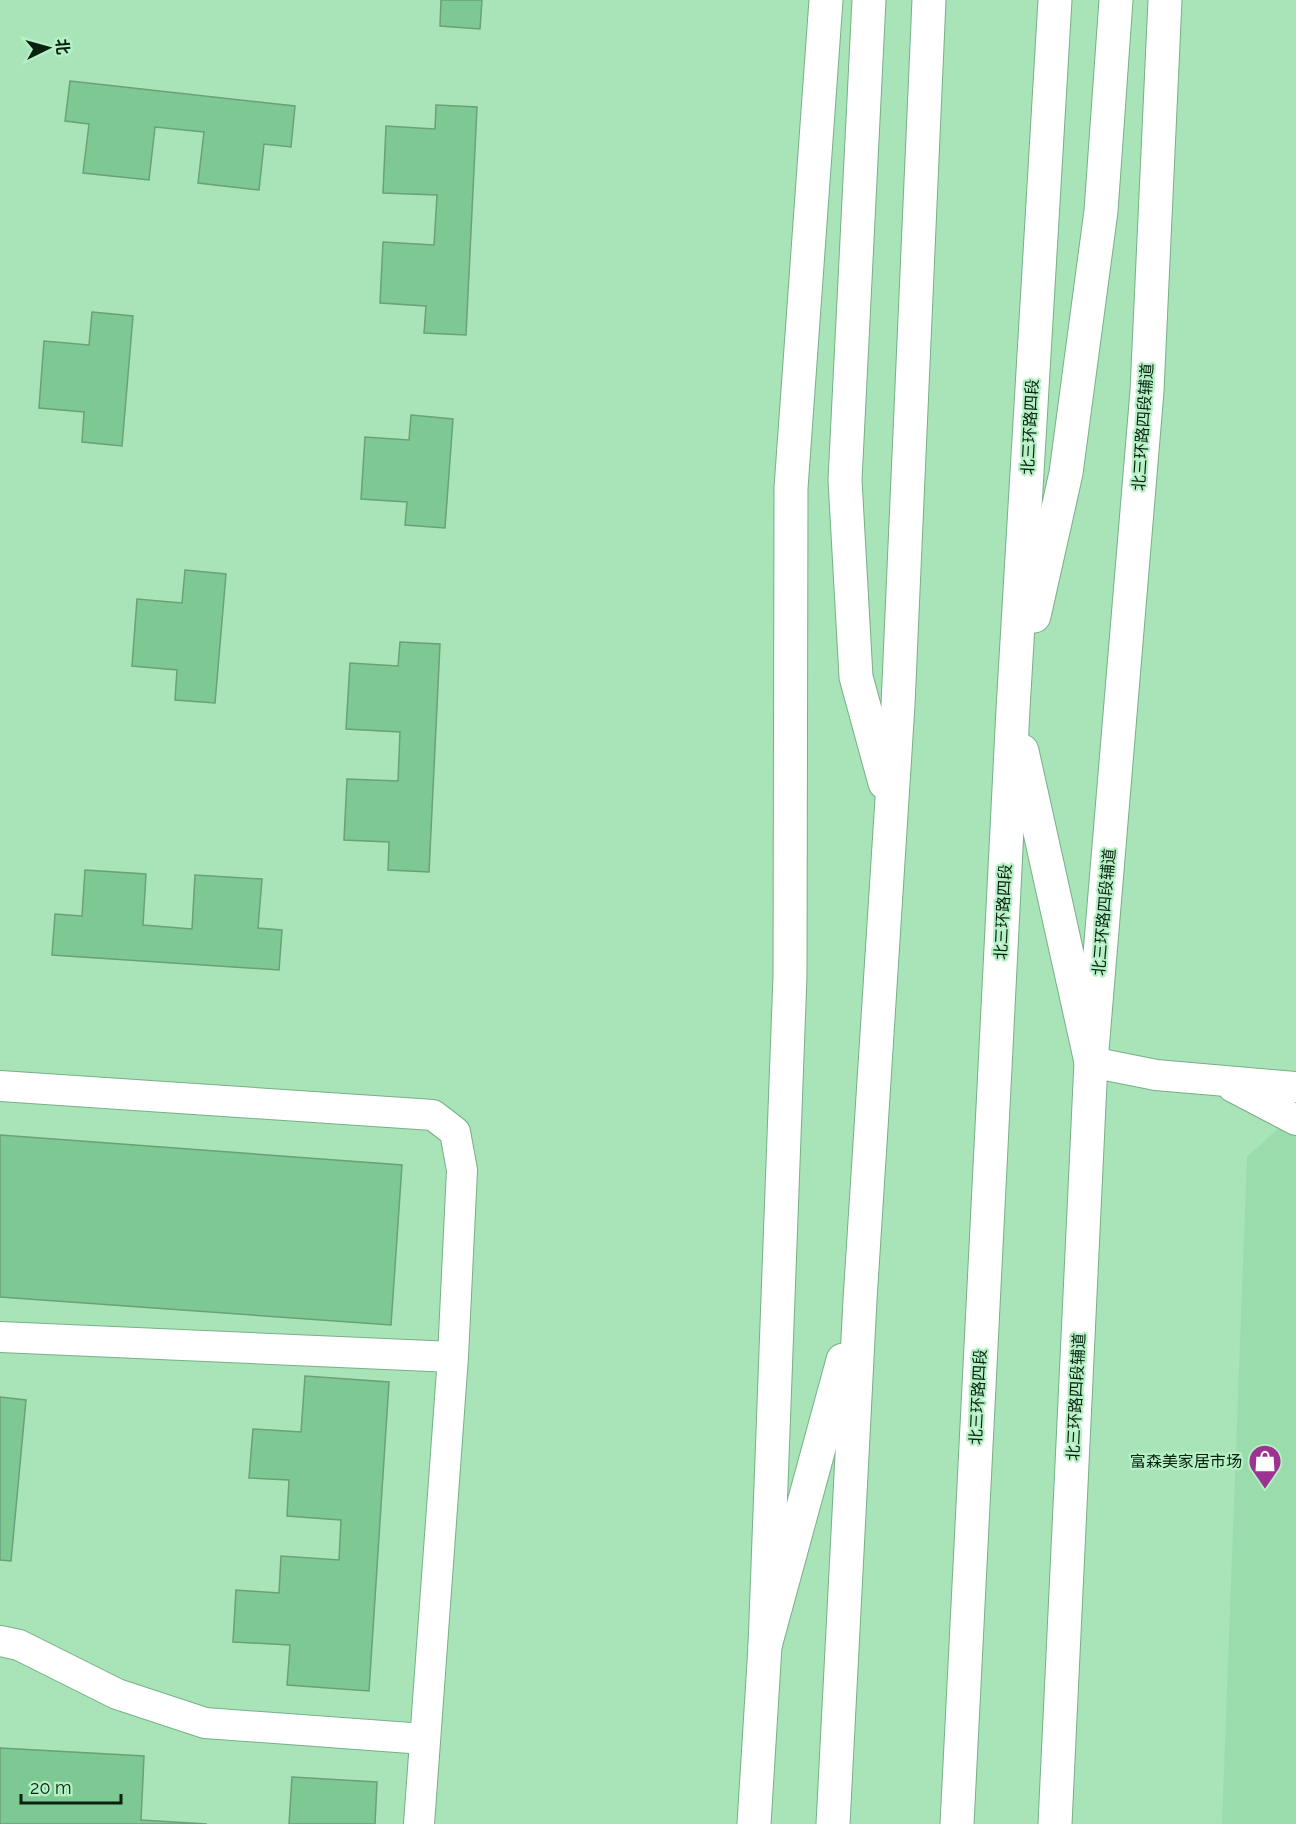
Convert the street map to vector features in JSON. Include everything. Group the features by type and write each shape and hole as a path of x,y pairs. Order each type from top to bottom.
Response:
{"main road":[{"path":"754,1824 765,1646 790,976 791,488 826,0"},
{"path":"869,0 845,480 856,677 892,812"},
{"path":"833,1824 860,1300 892,812 929,0"},
{"name":"北三环路四段","path":"957,1824 1013,709 1055,0"},
{"path":"1092,1062 1013,709 1066,473 1101,211 1116,0"},
{"name":"北三环路四段辅道","path":"1055,1824 1092,1062 1147,392 1165,0"},
{"path":"765,1646 860,1300"}],"street":[{"path":"1092,1062 1156,1075 1296,1087"},
{"path":"1219,1081 1296,1120"},
{"path":"0,1086 433,1115 455,1132 462,1170 453,1357 419,1824"},
{"path":"0,1337 453,1357"},
{"path":"0,1641 19,1645 117,1694 205,1723 424,1739"}],"shaded area":[{"name":"富森美家居市场","path":"1296,1112 1296,1824 1222,1824 1247,1157"}],"building":[{"path":"441,0 482,0 480,29 440,26"},
{"path":"70,81 295,106 291,147 264,144 259,190 198,183 204,132 155,127 149,180 83,173 89,124 65,121"},
{"path":"436,105 477,107 466,335 424,333 426,306 380,303 383,242 434,245 437,195 383,193 386,126 435,129"},
{"path":"92,312 133,316 122,446 82,442 84,412 39,408 44,341 89,345"},
{"path":"411,415 453,419 445,528 405,525 407,502 361,499 365,437 409,440"},
{"path":"185,570 226,574 215,703 175,700 177,670 132,666 137,599 182,603"},
{"path":"400,642 440,644 429,872 388,870 389,842 344,840 347,779 398,781 400,732 346,729 350,663 398,666"},
{"path":"85,870 146,874 143,925 192,929 195,875 262,879 258,928 282,930 279,970 52,955 55,914 82,916"},
{"path":"0,1135 402,1165 391,1325 0,1297"},
{"path":"305,1376 389,1382 369,1691 287,1685 290,1645 233,1642 236,1590 279,1593 281,1556 339,1560 341,1520 287,1516 289,1480 249,1478 253,1429 301,1432"},
{"path":"0,1397 26,1400 11,1561 0,1560"},
{"path":"0,1748 144,1756 141,1820 207,1824 0,1824"},
{"path":"292,1777 377,1782 375,1824 289,1824"}],"place":[{"name":"富森美家居市场","path":"1265,1490"}]}
